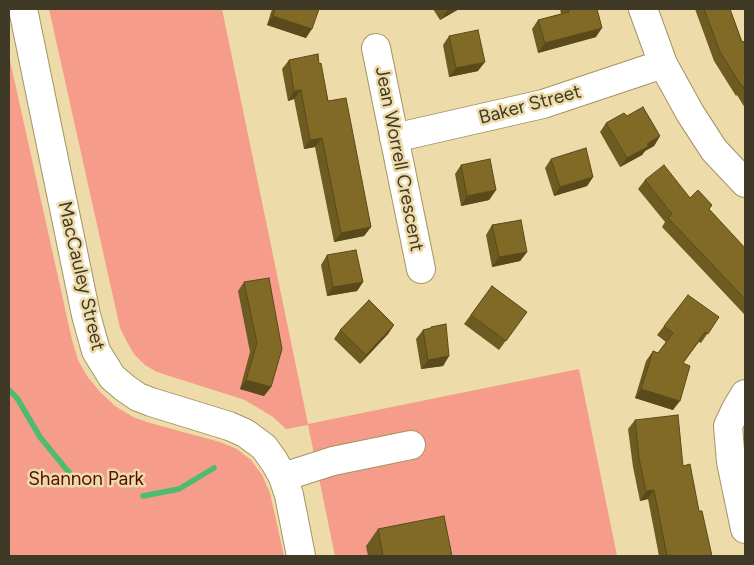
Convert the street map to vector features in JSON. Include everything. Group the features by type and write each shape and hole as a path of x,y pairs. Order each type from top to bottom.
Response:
{"street":[{"name":"MacCauley Street","path":"23,9 86,315 93,342 104,364 112,377 138,397 229,426 250,436 264,447 283,477 289,496 300,556"},
{"path":"643,9 663,64 690,113 714,150 745,183"},
{"name":"Jean Worrell Crescent","path":"376,48 421,270"},
{"name":"Baker Street","path":"394,138 543,104 663,64"},
{"path":"745,394 728,426 731,462 745,529"},
{"path":"283,477 333,460 411,445"}],"green space":[{"path":"49,9 222,9 308,424 579,369 617,556 335,556 308,425 286,429 273,417 245,400 157,372 145,365 134,354 127,342 120,328"},
{"name":"Shannon Park","path":"9,56 78,360 87,376 100,392 115,406 133,417 220,442 237,449 251,460 262,475 270,493 284,556 9,556"}],"building":[{"path":"275,9 319,9 312,29 273,16"},
{"path":"568,9 597,9 602,28 545,43 538,20 569,12"},
{"path":"704,9 730,9 742,42 745,41 745,90 720,52"},
{"path":"478,30 485,62 456,68 449,36"},
{"path":"318,54 328,101 346,98 371,227 341,233 322,138 310,140 301,90 294,91 289,60"},
{"path":"643,107 660,136 647,144 649,146 627,158 606,123 624,113 627,116"},
{"path":"586,148 593,177 560,187 551,159"},
{"path":"490,159 496,190 467,196 461,165"},
{"path":"664,165 690,198 698,190 712,205 709,209 745,248 745,299 668,218 672,214 645,180"},
{"path":"521,220 527,252 499,257 492,225"},
{"path":"356,250 363,282 333,287 327,255"},
{"path":"269,278 282,349 271,387 246,380 257,343 244,282"},
{"path":"492,286 527,312 506,341 471,315"},
{"path":"688,295 719,317 708,334 705,332 683,363 690,366 680,401 641,389 653,351 658,353 673,333 664,326"},
{"path":"369,300 394,325 366,355 340,330"},
{"path":"446,324 449,356 428,360 423,330"},
{"path":"678,415 683,466 690,464 699,511 702,511 712,556 667,556 654,490 646,491 639,458 635,420"},
{"path":"444,516 452,556 383,556 378,529"}],"waterway":[{"path":"9,390 17,398 40,437 71,475"},
{"path":"143,496 179,489 214,468"}]}
